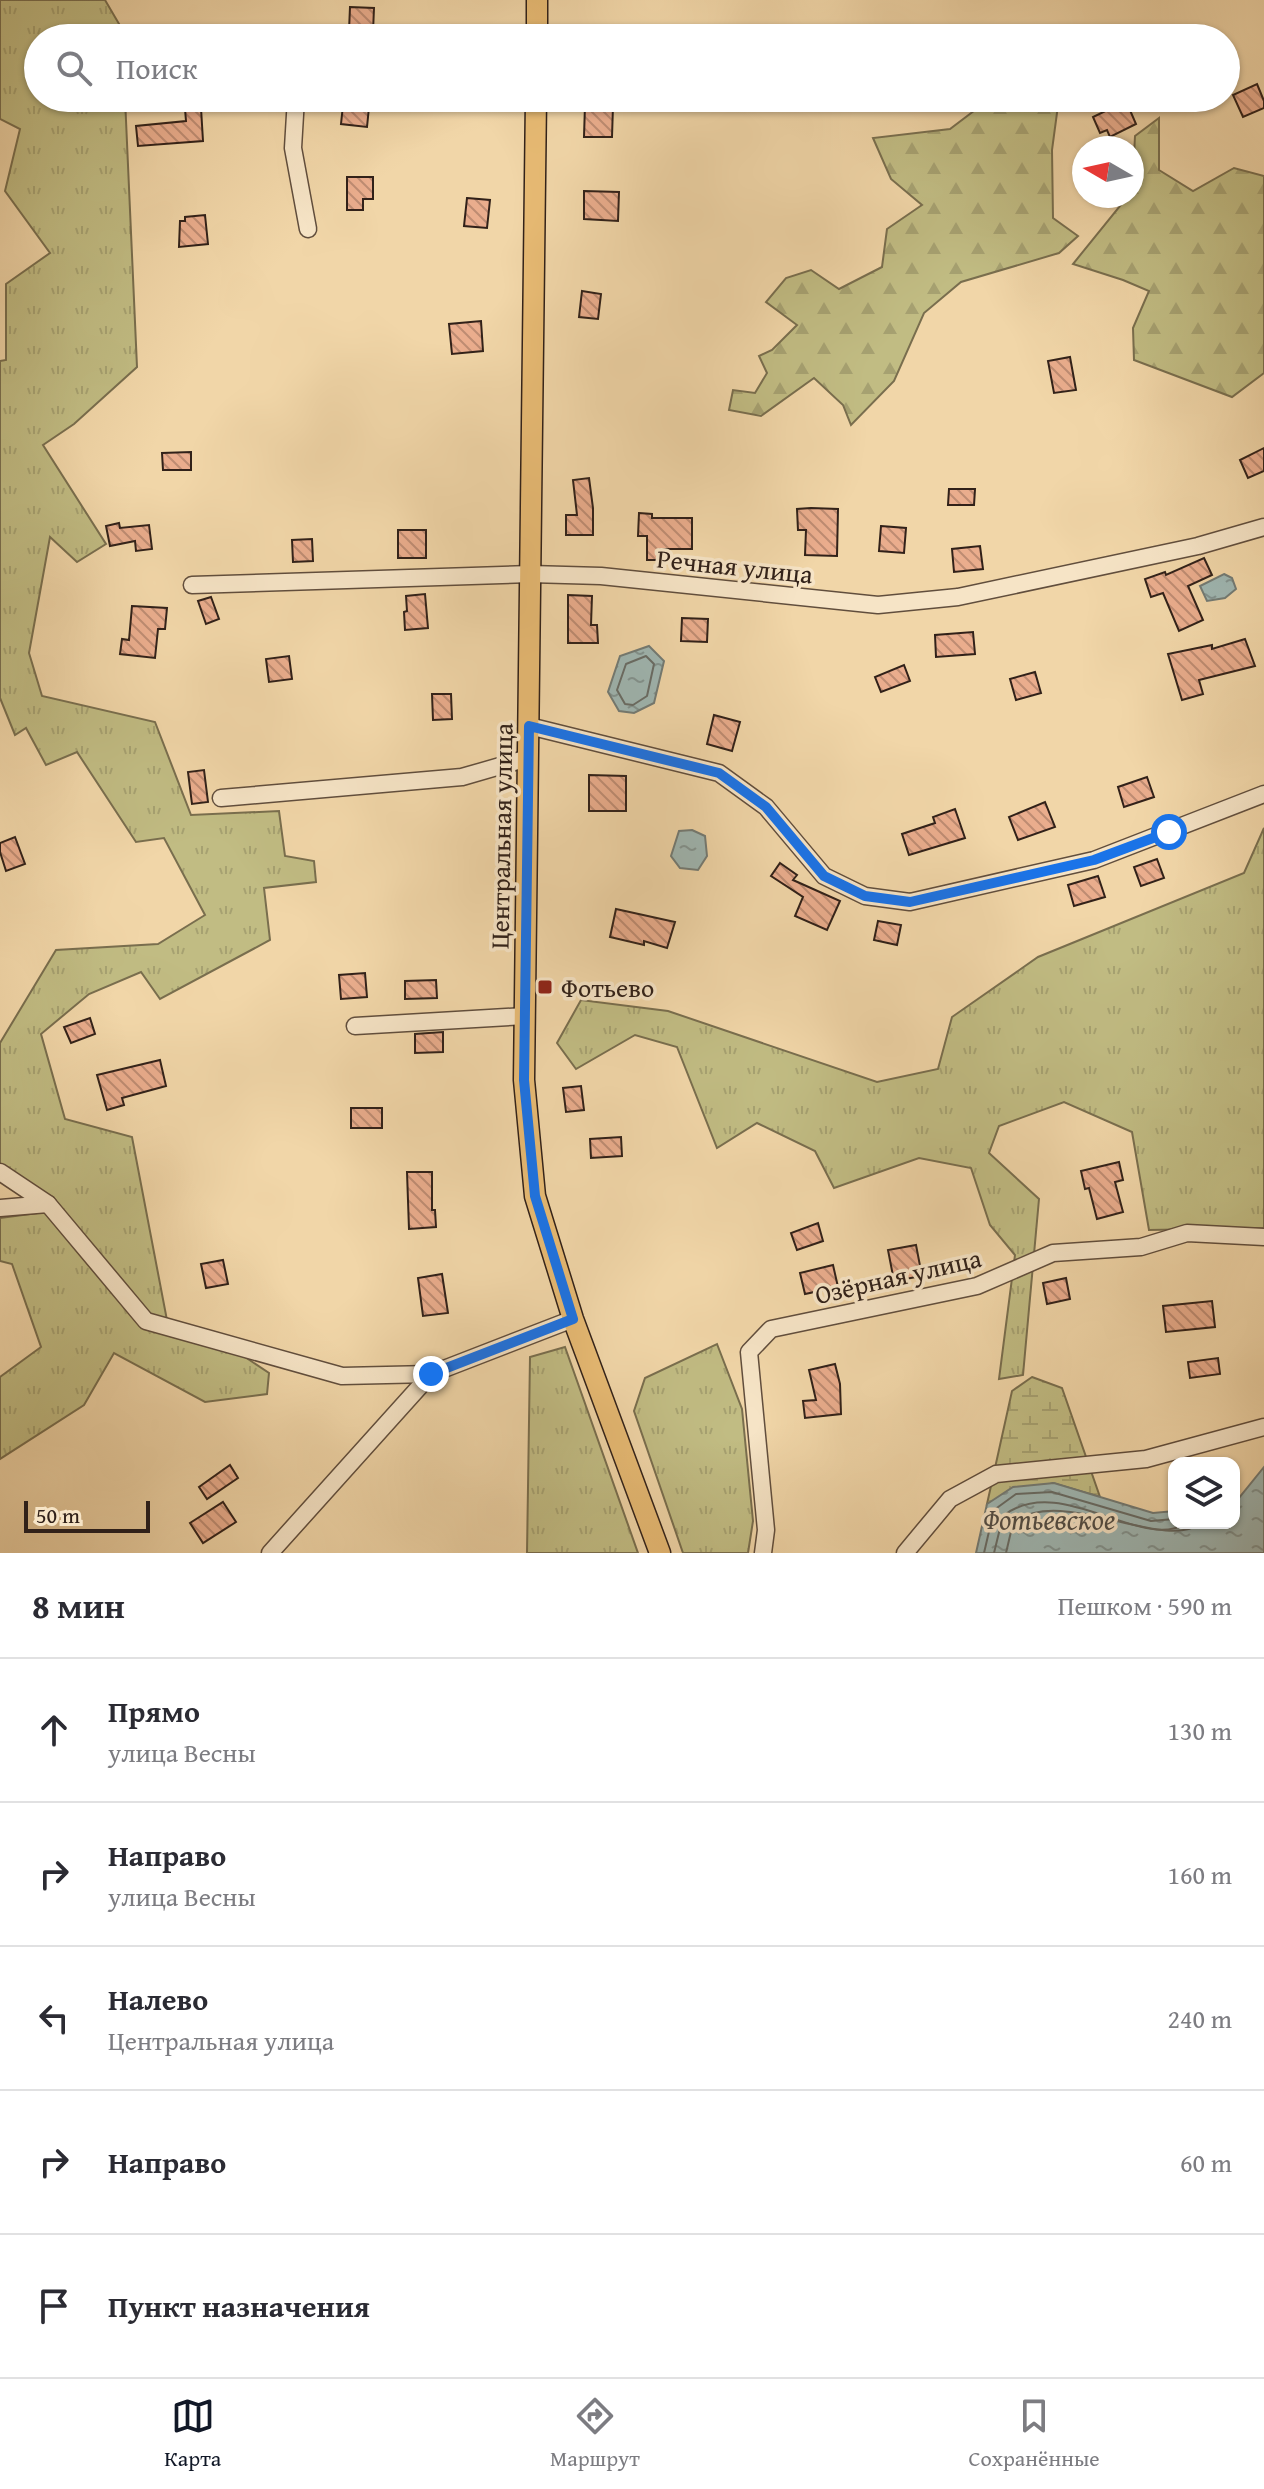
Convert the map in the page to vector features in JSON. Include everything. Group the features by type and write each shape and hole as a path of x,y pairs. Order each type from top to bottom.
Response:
{"main road":[{"path":"537,0 537,24"},
{"name":"Центральная улица","path":"536,112 524,1080 535,1196 573,1319 660,1553"}],"street":[{"path":"295,112 293,148 308,229"},
{"name":"Речная улица","path":"192,585 530,574 601,576 878,605 958,597 1198,546 1264,527"},
{"path":"529,726 719,773 766,807 824,876 865,896 910,902 1094,860 1264,794"},
{"path":"221,798 462,777 528,758"},
{"path":"355,1026 525,1016"},
{"path":"0,1172 48,1204 146,1321 342,1376 431,1374 573,1319"},
{"path":"0,1208 48,1204"},
{"name":"Озёрная улица","path":"763,1553 766,1530 749,1352 771,1329 977,1286 1053,1253 1141,1247 1187,1233 1264,1237"},
{"path":"270,1553 431,1374"},
{"path":"905,1553 950,1499 996,1474 1146,1459 1264,1427"}],"green space":[{"path":"0,0 105,0 119,24 24,24 24,112 126,112 137,367 74,424 43,445 106,544 77,562 50,537 29,653 42,696 155,722 191,815 279,811 285,856 314,861 316,882 264,888 270,940 160,999 141,972 89,994 41,1034 65,1119 132,1137 170,1336 239,1353 269,1373 267,1394 205,1402 114,1353 84,1405 0,1459 0,1377 41,1347 12,1264 0,1261 0,1218 60,1210 0,1170 0,1043 56,950 158,944 205,915 164,838 136,842 77,752 46,765 26,728 15,735 0,698 0,361 6,360 6,284 50,253 5,191 20,129 0,119"},
{"path":"972,112 1057,112 1052,150 1053,218 1078,236 1059,253 961,282 924,313 894,381 851,425 843,405 814,378 761,416 729,410 733,390 755,393 767,373 759,356 772,350 797,325 766,302 786,278 811,270 839,289 882,267 887,229 922,205 891,179 873,138 950,129"},
{"path":"1159,118 1159,170 1193,191 1234,168 1264,176 1264,373 1232,397 1134,360 1133,328 1149,291 1073,264 1118,208 1144,208 1144,136 1135,136"},
{"path":"1264,828 1264,1228 1149,1230 1132,1132 1064,1102 999,1126 989,1153 1039,1199 1023,1375 999,1379 1015,1255 990,1225 971,1168 919,1158 834,1188 815,1151 757,1123 717,1148 677,1047 635,1035 576,1069 557,1043 581,1000 668,1011 877,1082 938,1069 952,1017 1038,957 1244,873"},
{"path":"717,1344 742,1409 753,1521 748,1553 683,1553 634,1411 645,1378"},
{"path":"565,1347 638,1553 527,1553 530,1357"},
{"path":"1032,1377 1062,1388 1100,1497 1053,1483 987,1504 1012,1391"}],"water":[{"path":"1224,574 1232,578 1236,589 1225,598 1207,601 1200,586"},
{"path":"649,646 664,661 654,703 634,713 619,711 608,692 620,656"},
{"path":"692,830 705,836 707,856 698,870 680,868 671,856 679,831"},
{"name":"Фотьевское","path":"1264,1467 1264,1553 976,1553 987,1504 1013,1487 1054,1483 1153,1513 1168,1512 1168,1529 1240,1529 1240,1497"}],"building":[{"path":"350,7 374,8 373,24 349,24"},
{"path":"1257,84 1264,108 1243,117 1240,92"},
{"path":"185,112 201,112 203,141 138,146 136,126 186,121"},
{"path":"342,112 368,112 367,127 341,124"},
{"path":"585,112 613,112 612,137 584,137"},
{"path":"1103,112 1131,112 1136,124 1112,136 1107,130 1100,133 1093,117"},
{"path":"347,177 373,177 373,199 363,199 363,210 347,210"},
{"path":"584,191 619,192 618,221 584,219"},
{"path":"467,198 490,200 487,228 464,226"},
{"path":"205,215 208,244 179,247 180,221 185,221 185,217"},
{"path":"582,291 601,294 598,319 579,317"},
{"path":"481,321 483,351 452,354 449,324"},
{"path":"1070,357 1076,390 1054,393 1048,361"},
{"path":"1264,448 1264,471 1248,478 1240,460"},
{"path":"191,452 191,470 163,470 162,453"},
{"path":"589,478 593,535 566,535 566,515 577,515 573,480"},
{"path":"949,489 975,489 974,505 948,505"},
{"path":"797,509 838,509 837,556 805,555 806,530 798,530"},
{"path":"639,513 652,514 652,518 692,518 692,549 660,549 660,560 647,560 647,536 638,536"},
{"path":"119,523 120,528 149,525 152,549 136,551 135,541 110,546 106,526"},
{"path":"881,526 906,528 904,553 879,551"},
{"path":"398,530 426,530 426,558 398,558"},
{"path":"312,539 313,561 293,562 292,540"},
{"path":"980,546 983,569 954,572 952,549"},
{"path":"1204,558 1212,575 1188,586 1203,620 1179,631 1163,593 1151,597 1145,579 1165,572 1166,575"},
{"path":"425,594 428,628 405,630 406,596"},
{"path":"568,595 592,596 591,625 597,625 598,643 568,643"},
{"path":"211,597 219,619 206,624 198,601"},
{"path":"132,606 167,608 165,629 158,629 155,658 120,654 122,639 129,640"},
{"path":"682,618 708,619 707,642 681,641"},
{"path":"973,632 975,654 936,657 935,635"},
{"path":"1245,639 1255,666 1199,680 1203,694 1182,700 1168,654 1212,645 1212,649"},
{"path":"289,656 292,679 269,682 266,659"},
{"path":"904,665 910,681 881,692 875,677"},
{"path":"1035,672 1041,693 1016,700 1010,679"},
{"path":"432,694 451,694 452,719 433,720"},
{"path":"714,715 740,722 732,751 707,744"},
{"path":"204,770 208,802 192,804 188,772"},
{"path":"589,775 626,776 626,811 589,811"},
{"path":"1147,777 1154,797 1124,807 1118,787"},
{"path":"1045,802 1055,827 1018,840 1009,817"},
{"path":"955,809 965,838 909,855 902,834 935,823 933,817"},
{"path":"15,837 25,864 6,871 0,843"},
{"path":"1157,859 1164,878 1141,886 1134,867"},
{"path":"780,863 797,875 793,880 840,901 827,930 795,916 803,897 771,876"},
{"path":"1098,876 1105,897 1074,906 1068,885"},
{"path":"616,909 675,922 667,948 644,941 644,945 610,937"},
{"path":"878,921 901,925 897,945 874,940"},
{"path":"365,973 367,997 341,999 339,975"},
{"path":"436,980 437,998 405,999 405,981"},
{"path":"90,1018 95,1034 71,1043 64,1027"},
{"path":"443,1032 443,1052 415,1053 415,1034"},
{"path":"160,1060 166,1086 122,1098 124,1105 107,1110 97,1075"},
{"path":"581,1086 584,1110 566,1112 563,1088"},
{"path":"351,1108 382,1108 382,1128 351,1128"},
{"path":"621,1137 622,1156 591,1158 590,1139"},
{"path":"1119,1162 1123,1180 1115,1182 1123,1212 1097,1219 1081,1171"},
{"path":"407,1172 432,1172 432,1210 435,1210 436,1227 409,1229"},
{"path":"818,1223 823,1241 797,1250 791,1233"},
{"path":"916,1245 922,1276 894,1281 888,1250"},
{"path":"223,1260 228,1284 206,1288 201,1264"},
{"path":"833,1265 838,1287 805,1294 800,1273"},
{"path":"442,1274 448,1313 423,1316 418,1278"},
{"path":"1066,1278 1070,1299 1047,1304 1043,1283"},
{"path":"1212,1301 1215,1327 1166,1332 1163,1306"},
{"path":"1218,1358 1220,1374 1190,1378 1188,1362"},
{"path":"835,1364 840,1384 841,1414 805,1418 803,1401 816,1400 809,1370"},
{"path":"230,1465 238,1478 207,1499 199,1487"},
{"path":"223,1502 236,1522 203,1543 190,1523"}],"place":[{"name":"Фотьево","path":"545,987"}],"route":[{"path":"431,1374 573,1319 535,1196 524,1080 529,726 719,773 766,807 824,876 865,896 910,902 1094,860 1169,832"}]}
